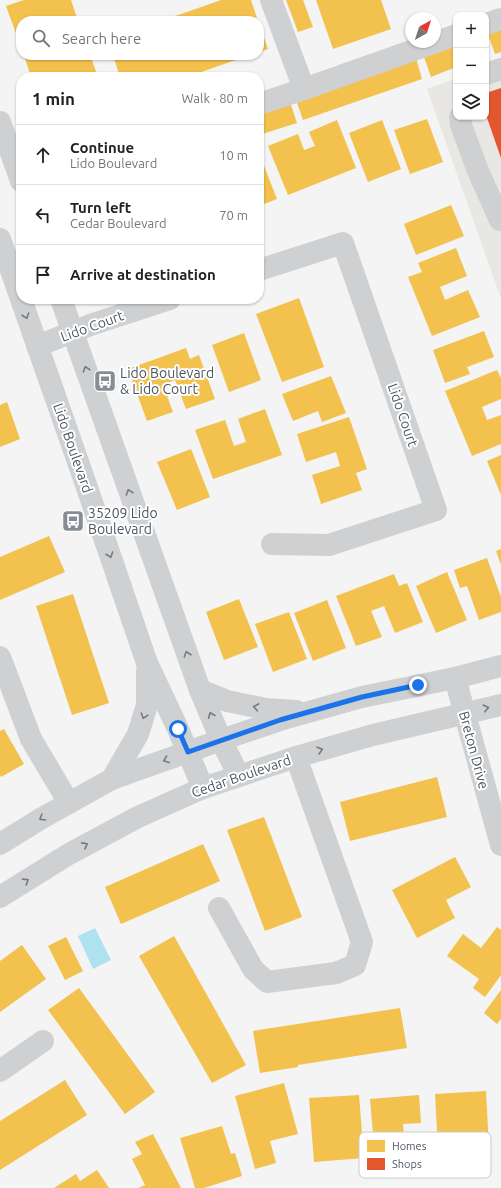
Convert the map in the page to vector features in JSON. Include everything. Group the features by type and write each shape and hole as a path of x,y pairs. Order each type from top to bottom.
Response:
{"street":[{"path":"271,0 304,89"},
{"path":"489,23 501,19"},
{"path":"264,102 453,36"},
{"path":"489,73 501,69"},
{"path":"460,120 473,158 501,221"},
{"path":"0,122 16,167"},
{"name":"Lido Boulevard","path":"0,239 16,275"},
{"name":"Lido Court","path":"264,268 343,243 436,510 329,545 272,544"},
{"name":"Lido Boulevard","path":"25,304 37,346 147,663 203,788"},
{"path":"63,304 200,690 221,740 239,776"},
{"name":"Lido Court","path":"37,346 94,324 155,304"},
{"path":"0,657 31,739 70,803"},
{"path":"112,779 138,734 147,705 147,663"},
{"path":"0,844 42,818 112,779 221,740 280,720 362,697 455,678 501,666"},
{"name":"Breton Drive","path":"455,678 501,845"},
{"path":"200,690 227,701 258,707 309,712"},
{"name":"Cedar Boulevard","path":"0,897 69,854 138,817 203,788 296,757 373,735 501,705"},
{"path":"219,908 253,970 267,982 336,974 355,965 362,942 296,757"},
{"path":"0,1071 43,1041"}],"shaded area":[{"path":"501,62 501,299 427,89 453,79 453,120 489,120 489,67"}],"water":[{"path":"95,928 111,960 93,969 78,936"}],"building: Homes":[{"path":"24,0 71,0 76,16 16,16 16,33 6,6"},
{"path":"221,0 251,0 256,16 175,16"},
{"path":"286,0 303,0 313,27 298,32"},
{"path":"316,0 381,0 391,29 333,49"},
{"path":"501,29 501,52 495,54 489,34"},
{"path":"264,38 268,49 264,50"},
{"path":"453,45 453,68 431,77 424,57"},
{"path":"416,58 422,79 303,120 296,100"},
{"path":"26,60 92,60 96,72 29,72"},
{"path":"115,60 236,60 201,72 118,72"},
{"path":"290,102 297,123 264,133 264,110"},
{"path":"427,119 443,162 410,174 394,130"},
{"path":"337,120 356,168 288,195 268,146 298,134 304,150 315,146 309,132"},
{"path":"382,120 401,169 368,182 349,133"},
{"path":"264,166 277,199 264,204"},
{"path":"451,205 464,236 416,255 404,224"},
{"path":"456,248 467,276 440,287 445,300 468,290 480,317 432,336 408,277 422,272 418,263"},
{"path":"299,298 324,367 282,382 256,314"},
{"path":"484,331 494,357 467,367 470,374 445,383 433,350"},
{"path":"244,333 261,380 229,392 212,345"},
{"path":"186,348 190,359 199,355 215,399 186,409 175,380 163,385 173,412 147,421 128,369"},
{"path":"497,370 501,378 501,399 482,407 487,420 501,415 501,444 472,456 445,391"},
{"path":"331,376 346,413 322,422 318,411 293,421 282,394"},
{"path":"7,402 20,439 0,447 0,405"},
{"path":"265,409 282,455 213,479 195,430 225,420 234,446 246,442 238,419"},
{"path":"349,417 367,469 356,473 362,490 321,504 312,475 340,466 336,452 306,462 297,434"},
{"path":"191,449 210,497 177,510 157,462"},
{"path":"501,455 501,495 487,461"},
{"path":"49,536 65,572 0,600 0,557"},
{"path":"501,549 501,565 496,551"},
{"path":"487,558 501,597 501,612 479,620 467,586 460,588 454,570"},
{"path":"447,572 467,620 436,633 416,586"},
{"path":"394,574 399,586 407,583 423,622 395,633 384,606 371,611 382,637 356,646 336,596"},
{"path":"73,594 109,703 72,715 36,606"},
{"path":"239,599 258,647 224,660 206,612"},
{"path":"327,600 346,648 313,661 294,613"},
{"path":"289,612 307,659 273,672 255,624"},
{"path":"4,729 24,764 1,777 0,731"},
{"path":"437,777 447,817 350,841 340,802"},
{"path":"264,817 302,917 265,931 227,830"},
{"path":"203,844 220,881 121,924 105,887"},
{"path":"455,857 471,887 446,900 455,918 417,938 392,890"},
{"path":"497,927 501,930 501,975 485,997 473,988 479,979 447,956 463,934 481,948"},
{"path":"174,936 246,1065 212,1083 139,956"},
{"path":"66,937 83,971 65,980 48,946"},
{"path":"22,945 46,979 0,1012 0,961"},
{"path":"79,988 155,1092 125,1114 48,1010"},
{"path":"501,990 501,1019 497,1024 484,1013"},
{"path":"400,1008 407,1048 298,1065 298,1067 260,1073 253,1031"},
{"path":"65,1080 87,1115 0,1170 0,1121"},
{"path":"284,1083 298,1134 270,1141 276,1163 255,1169 235,1096"},
{"path":"486,1091 488,1132 437,1132 435,1094"},
{"path":"359,1095 362,1132 359,1132 359,1158 314,1162 309,1098"},
{"path":"419,1095 421,1123 403,1124 404,1132 373,1132 370,1099"},
{"path":"222,1126 231,1154 235,1153 242,1176 204,1188 195,1188 180,1138"},
{"path":"153,1134 181,1188 138,1188 145,1185 132,1159 142,1154 135,1142"},
{"path":"97,1170 109,1188 54,1188 76,1174 80,1181"}],"building: Shops":[{"path":"501,88 501,158 488,120 489,120 489,92"}],"place":[{"name":"Lido Boulevard & Lido Court","path":"105,381"},
{"name":"35209 Lido Boulevard","path":"73,521"}],"route":[{"path":"178,729 188,752 280,720 362,697 418,685"}]}
